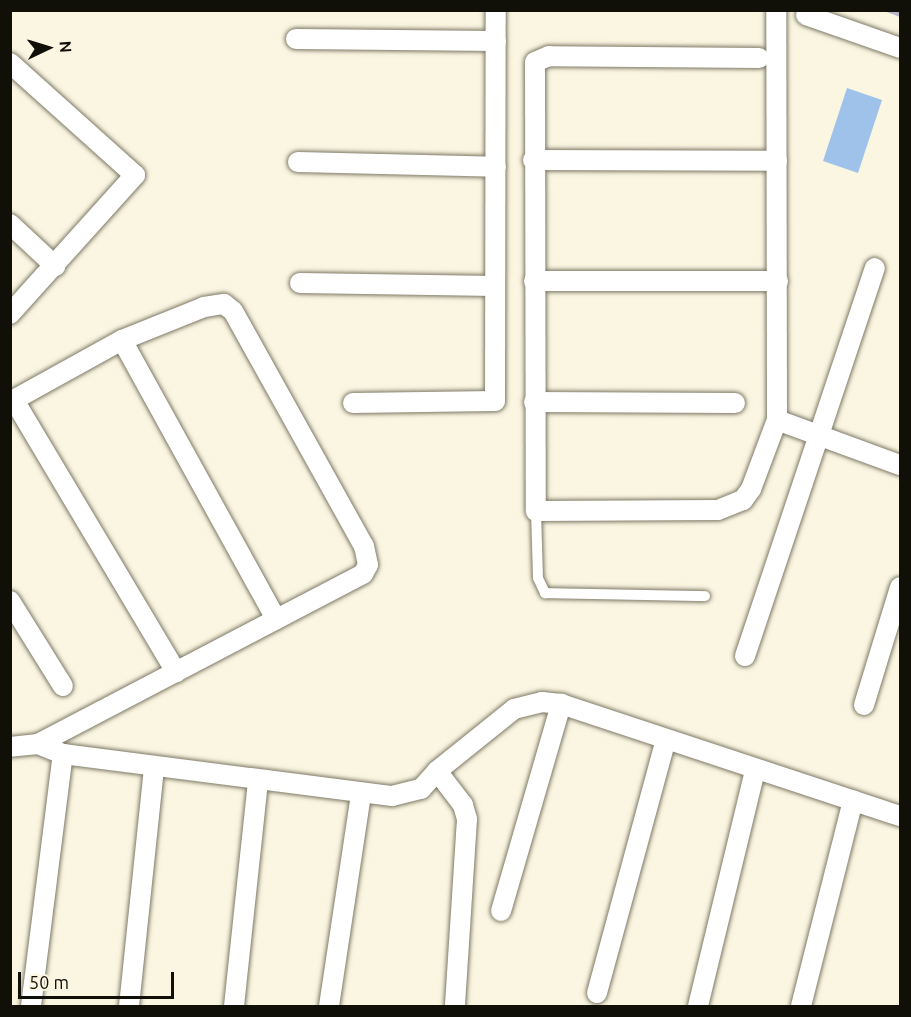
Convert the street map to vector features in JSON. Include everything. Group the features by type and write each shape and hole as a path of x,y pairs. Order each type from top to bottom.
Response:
{"street":[{"path":"353,403 495,401 496,10"},
{"path":"759,58 541,57 533,71 536,511 718,510 732,506 751,489 777,420 776,10"},
{"path":"806,15 900,48"},
{"path":"296,39 496,41"},
{"path":"10,63 135,175 10,314"},
{"path":"533,160 777,162"},
{"path":"298,162 495,167"},
{"path":"10,224 55,266"},
{"path":"745,656 875,268"},
{"path":"534,281 778,281"},
{"path":"300,283 495,286"},
{"path":"10,747 38,744 176,672 276,618 363,574 368,566 364,546 233,311 214,304 122,340 12,401 176,672"},
{"path":"122,340 276,618"},
{"path":"534,402 735,403"},
{"path":"777,420 900,465"},
{"path":"864,705 900,587"},
{"path":"10,601 63,686"},
{"path":"38,744 63,754 154,767 361,794 405,794 421,789 437,771 514,709 542,702 561,704 755,771 900,816"},
{"path":"501,911 561,704"},
{"path":"597,993 666,740"},
{"path":"32,1006 63,754"},
{"path":"129,1006 154,767"},
{"path":"437,771 463,805 467,819 455,1006"},
{"path":"698,1006 755,771"},
{"path":"234,1006 258,780"},
{"path":"330,1006 361,794"},
{"path":"801,1006 853,800"}],"lane":[{"path":"536,511 538,578 545,593 705,597"}],"water":[{"path":"847,88 882,100 858,173 823,161"}],"building":[{"path":"884,10 900,10 900,17 884,11"}]}
